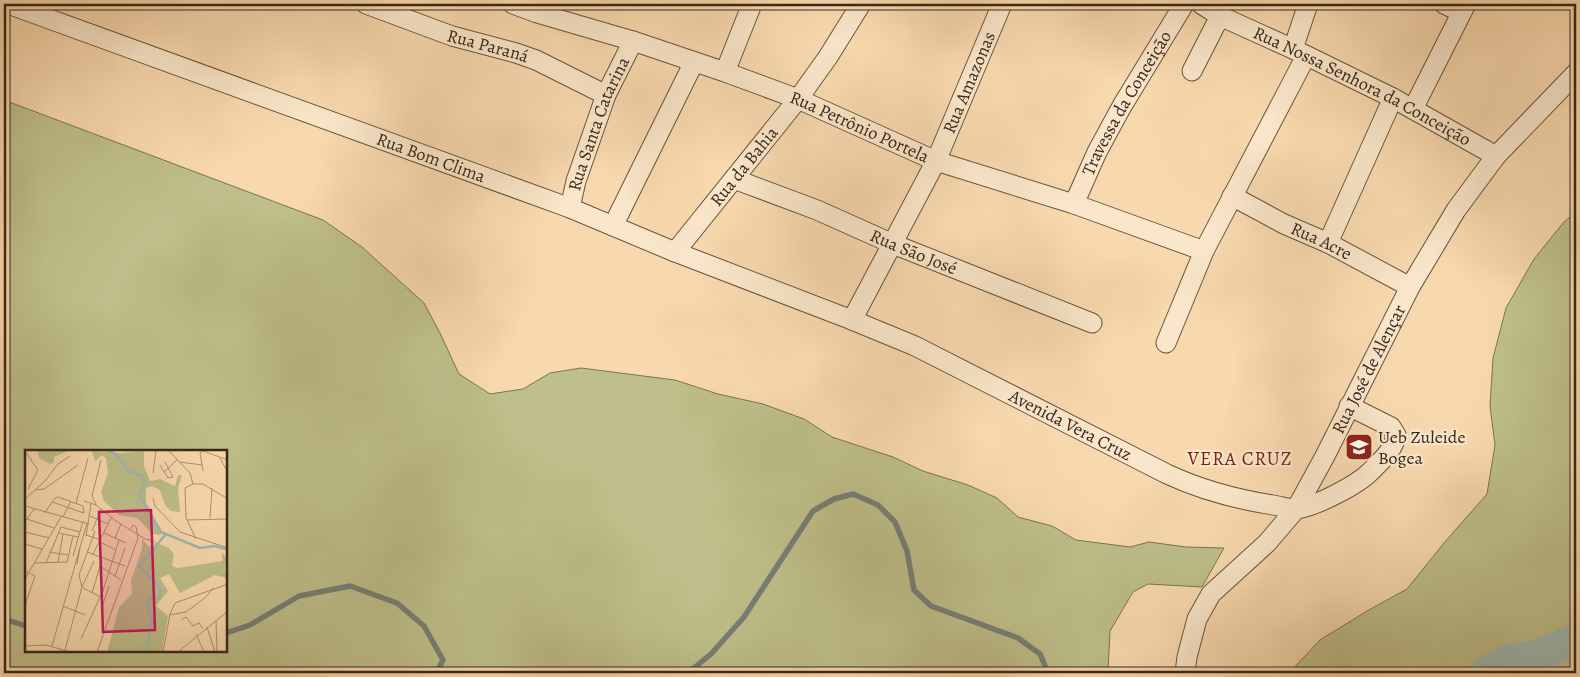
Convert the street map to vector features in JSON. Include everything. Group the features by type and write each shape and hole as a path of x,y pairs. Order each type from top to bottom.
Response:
{"street":[{"name":"Rua Bom Clima","path":"8,4 570,208 675,252 852,320"},
{"name":"Rua Paraná","path":"366,4 452,36 536,60 606,94"},
{"name":"Rua Petrônio Portela","path":"513,4 536,13 633,41 798,99 936,161 1074,204 1201,259"},
{"path":"725,72 752,4"},
{"name":"Rua da Bahia","path":"675,252 798,99 828,57 861,4"},
{"name":"Rua Amazonas","path":"852,320 936,161 1002,4"},
{"name":"Travessa da Conceição","path":"1074,204 1097,152 1122,106 1184,4"},
{"path":"1166,343 1201,259 1300,52 1308,4"},
{"path":"1413,109 1463,8 1444,4"},
{"path":"1192,71 1209,8"},
{"name":"Rua Nossa Senhora da Conceição","path":"1209,8 1393,98 1496,156"},
{"name":"Rua Santa Catarina","path":"570,208 576,181 606,94 633,41"},
{"path":"613,226 694,62"},
{"name":"Rua José de Alençar","path":"1185,673 1187,657 1198,619 1211,594 1267,543 1296,508 1326,456 1349,406 1410,287 1456,210 1496,156 1576,73"},
{"path":"1328,243 1393,98"},
{"name":"Rua São José","path":"734,179 817,210 893,244 1092,323"},
{"name":"Rua Acre","path":"1232,196 1284,224 1328,243 1410,287"},
{"name":"Avenida Vera Cruz","path":"852,320 915,346 1193,486 1220,495 1296,508"},
{"path":"1296,508 1323,500 1341,492 1365,477 1384,458 1395,442 1396,435 1391,427 1349,406"}],"green space":[{"path":"4,100 323,220 362,247 424,303 459,374 490,394 523,389 550,373 581,368 675,380 718,394 763,404 804,419 832,437 893,457 923,471 968,485 997,498 1018,517 1052,526 1076,540 1130,547 1149,542 1186,547 1224,548 1202,587 1148,584 1133,592 1110,631 1108,673 4,673"},
{"path":"1576,212 1576,670 1570,673 1289,673 1320,640 1407,589 1487,494 1495,445 1490,406 1493,358 1506,308 1534,259 1564,222"}],"waterway":[{"path":"688,673 711,654 744,617 813,511 834,499 853,494 878,505 895,522 907,551 914,590 931,606 1018,638 1040,654 1048,673"},
{"path":"228,632 250,625 299,596 350,586 397,603 424,626 443,660 436,673"},
{"path":"4,619 25,626"},
{"path":"1485,673 1509,660 1535,656 1576,640"}],"place":[{"name":"Ueb Zuleide Bogea","path":"1359,447"}],"district":[{"name":"VERA CRUZ","path":"1240,458"}]}
